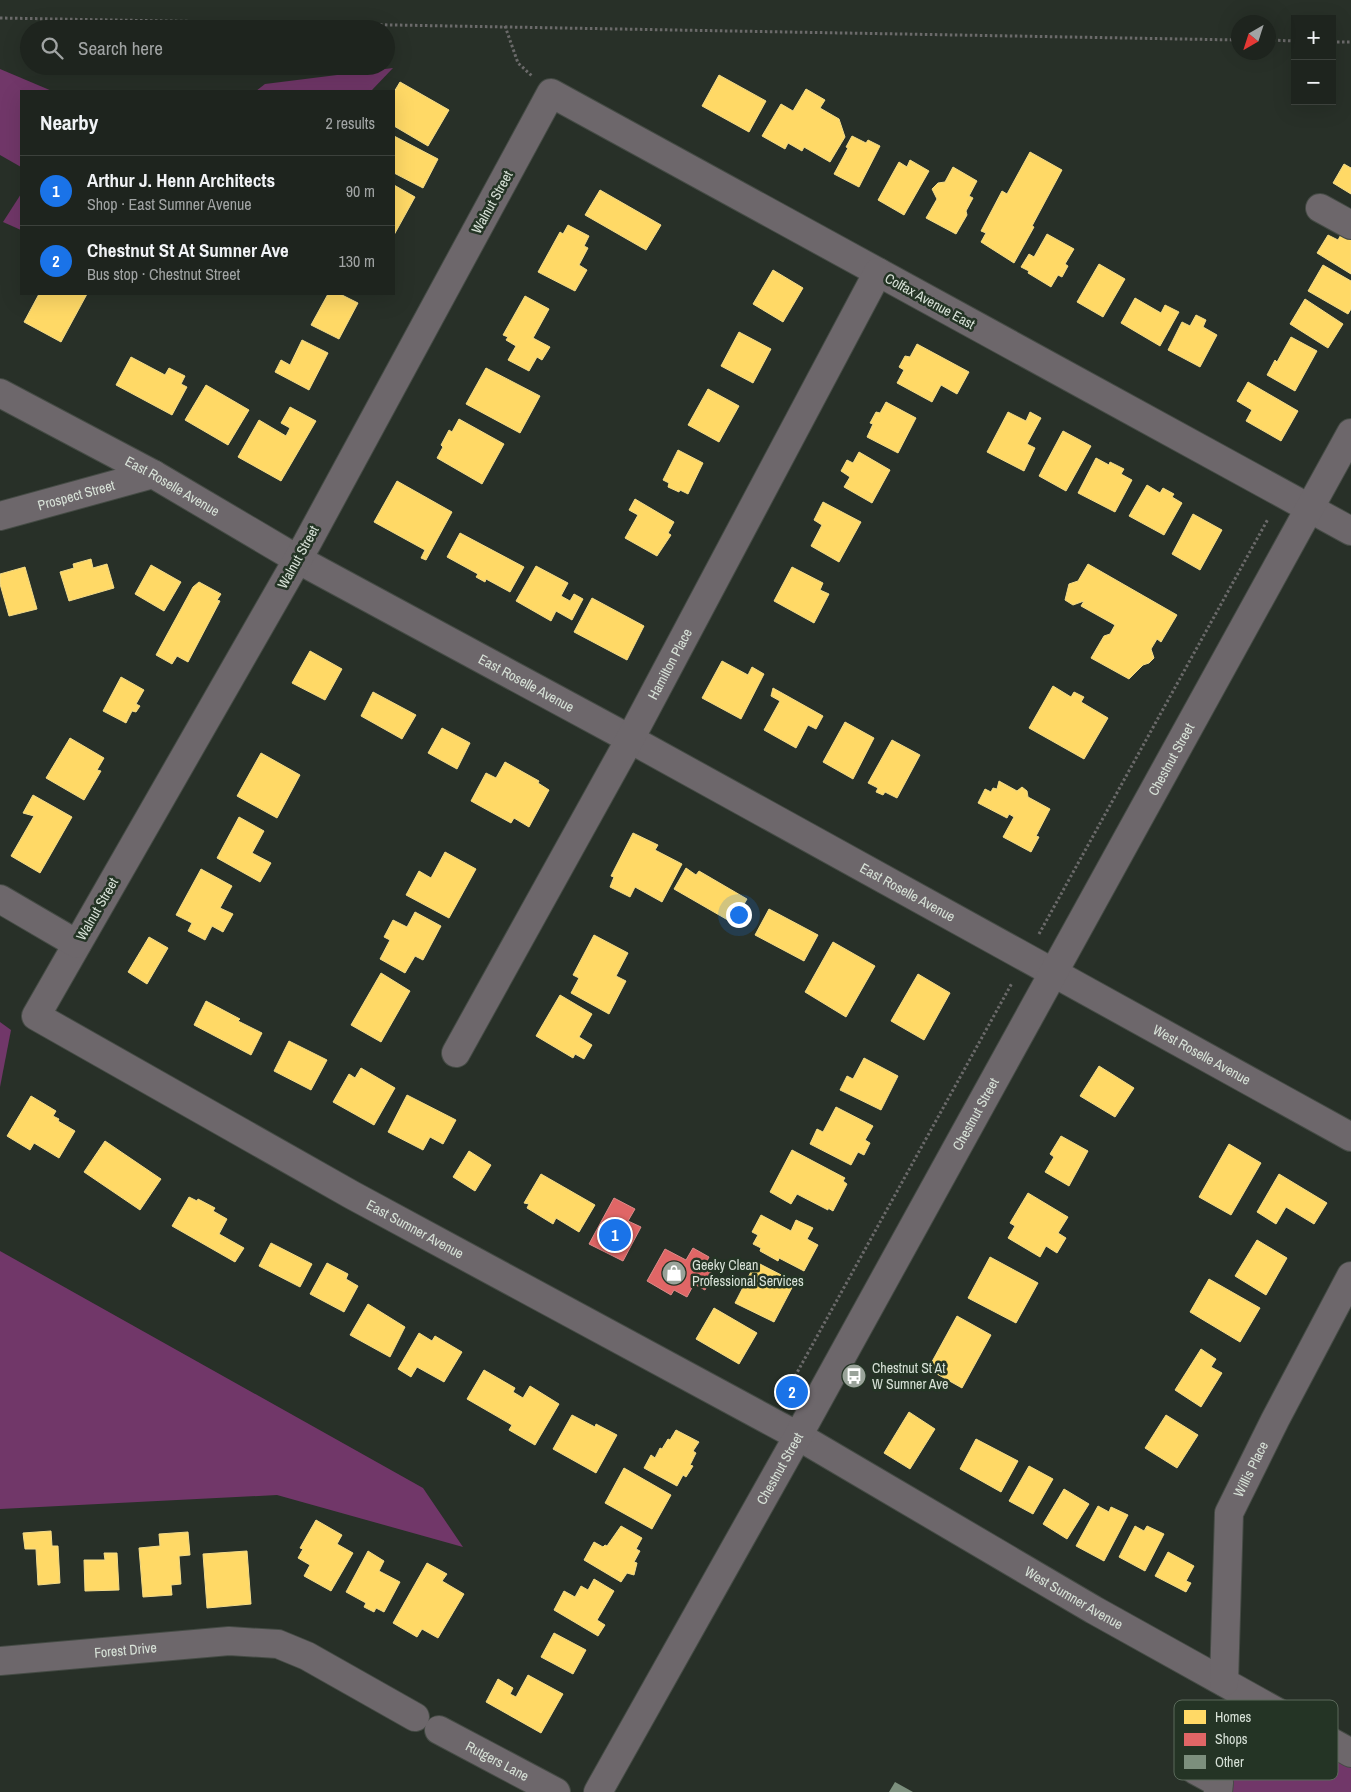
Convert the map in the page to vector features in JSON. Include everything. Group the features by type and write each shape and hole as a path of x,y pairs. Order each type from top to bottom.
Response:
{"street":[{"name":"Colfax Avenue East","path":"551,93 1351,531"},
{"name":"Walnut Street","path":"36,1016 297,559 551,93"},
{"path":"1320,208 1351,225"},
{"name":"Hamilton Place","path":"456,1053 630,739 878,272"},
{"name":"East Roselle Avenue","path":"0,393 153,474 297,559 630,739 1054,973"},
{"name":"Chestnut Street","path":"598,1792 798,1436 1351,433"},
{"name":"Prospect Street","path":"0,516 153,474"},
{"path":"0,899 77,944"},
{"name":"West Roselle Avenue","path":"1054,973 1351,1137"},
{"name":"East Sumner Avenue","path":"36,1016 344,1190 798,1436"},
{"name":"Willis Place","path":"1224,1682 1229,1513 1275,1420 1351,1276"},
{"name":"West Sumner Avenue","path":"798,1436 1086,1605 1256,1700"},
{"name":"Forest Drive","path":"0,1661 229,1641 278,1644 307,1656 415,1717"},
{"name":"Rutgers Lane","path":"439,1730 556,1792"},
{"name":"West Sumner Avenue","path":"1338,1746 1351,1753"},
{"path":"1213,1780 1219,1783 1218,1792"}],"path":[{"path":"0,18 126,20"},
{"path":"395,24 1231,40"},
{"path":"505,26 518,63 551,93"},
{"path":"1276,40 1291,41"},
{"path":"1336,42 1351,42"},
{"path":"1037,938 1268,519"},
{"path":"782,1400 1012,983"}],"shaded area":[{"path":"0,69 50,90 20,90 20,166 0,155"},
{"path":"337,75 386,75 372,90 257,90 265,84"},
{"path":"20,196 20,230 3,222"},
{"path":"0,1022 11,1030 0,1087"},
{"path":"0,1251 423,1488 463,1547 277,1495 0,1509"},
{"path":"1338,1751 1351,1758 1351,1792 1223,1792 1230,1780 1338,1780"}],"building: Homes":[{"path":"719,75 766,101 749,132 702,106"},
{"path":"400,82 449,110 428,146 395,127 395,90"},
{"path":"806,89 825,100 820,108 839,119 845,137 830,162 804,147 802,151 788,143 785,149 762,136 781,104 793,111"},
{"path":"852,136 866,143 868,140 880,146 859,187 834,174 848,148 846,147"},
{"path":"395,137 438,159 423,188 395,174"},
{"path":"1030,152 1062,170 1014,263 981,242 986,233 981,231 1002,191 1007,194"},
{"path":"910,160 929,171 904,215 878,200 899,162 907,167"},
{"path":"1344,164 1351,168 1351,194 1333,183"},
{"path":"953,167 977,181 969,196 973,198 966,211 967,215 956,234 926,218 937,199 932,189 938,183 945,182"},
{"path":"395,186 415,197 395,233"},
{"path":"600,190 661,225 646,250 585,215"},
{"path":"568,225 589,236 584,246 588,248 579,265 587,270 575,291 538,272 560,232 563,234"},
{"path":"1343,231 1351,236 1351,274 1317,253 1328,235 1338,240"},
{"path":"1047,234 1074,249 1065,264 1068,266 1062,277 1058,275 1051,287 1021,267 1029,254 1034,257"},
{"path":"1099,264 1125,279 1103,317 1077,302"},
{"path":"1323,265 1351,281 1351,309 1348,314 1308,291"},
{"path":"773,270 803,288 783,322 753,304"},
{"path":"38,295 86,295 61,342 24,322"},
{"path":"327,295 342,295 358,303 339,339 311,325"},
{"path":"525,296 549,309 533,338 550,347 542,360 537,357 529,371 508,360 516,346 506,340 508,337 503,335"},
{"path":"1135,298 1161,313 1165,305 1179,312 1160,346 1121,323"},
{"path":"1305,299 1343,324 1328,348 1290,324"},
{"path":"1196,315 1206,320 1203,327 1217,335 1200,367 1168,350 1182,322 1190,326"},
{"path":"739,332 771,349 753,383 721,366"},
{"path":"1291,337 1317,351 1295,391 1267,375 1275,360 1277,362"},
{"path":"302,340 328,353 309,390 275,372 281,360 290,365"},
{"path":"917,344 969,372 957,394 941,385 932,402 897,383 904,370 899,367 905,356 910,357"},
{"path":"131,357 165,375 169,368 185,376 181,384 187,387 172,415 116,385"},
{"path":"486,368 540,396 520,433 466,404"},
{"path":"1248,382 1298,411 1281,441 1246,421 1252,410 1237,401"},
{"path":"206,385 249,410 228,445 185,420"},
{"path":"708,389 739,406 719,442 688,425"},
{"path":"886,402 916,418 898,453 867,437 873,424 870,423 876,412 880,413"},
{"path":"290,407 316,421 281,481 238,457 259,420 286,436 290,428 281,423"},
{"path":"1008,412 1026,421 1030,412 1041,418 1027,444 1035,448 1024,471 987,452"},
{"path":"459,419 504,444 482,484 437,458 449,430 452,432"},
{"path":"1063,431 1091,446 1066,491 1039,476"},
{"path":"678,450 703,463 688,494 668,487 669,483 663,480"},
{"path":"859,452 890,470 872,503 844,487 850,477 841,471 847,460 853,463"},
{"path":"1096,458 1109,465 1110,462 1124,469 1121,474 1132,480 1115,512 1078,493"},
{"path":"397,481 452,512 426,560 421,558 425,550 374,522"},
{"path":"1147,485 1160,493 1163,488 1174,494 1172,497 1182,503 1164,535 1129,516"},
{"path":"635,499 674,522 668,533 671,535 657,556 625,538 638,515 629,510"},
{"path":"823,502 861,522 839,562 811,546 822,525 814,520"},
{"path":"1193,514 1222,530 1200,570 1172,554"},
{"path":"460,533 524,567 510,592 486,579 485,582 476,577 478,574 447,557"},
{"path":"91,559 93,568 107,564 114,588 69,601 60,572 74,568 73,564"},
{"path":"1088,564 1177,615 1161,642 1157,639 1151,649 1154,658 1149,663 1143,665 1129,679 1091,658 1104,636 1110,634 1115,625 1081,606 1084,601 1073,605 1065,600 1069,584 1078,581"},
{"path":"151,565 181,582 164,611 135,594"},
{"path":"536,566 568,583 561,596 570,601 574,594 583,599 572,620 556,611 551,621 516,601"},
{"path":"25,567 37,609 9,616 0,584 0,574"},
{"path":"792,567 823,583 820,590 829,594 814,623 774,601"},
{"path":"199,582 221,594 217,600 220,601 188,662 177,656 172,664 156,655 193,587"},
{"path":"592,598 644,626 627,660 574,632"},
{"path":"310,651 342,669 325,700 292,683"},
{"path":"722,661 748,675 752,667 764,674 741,719 702,698"},
{"path":"121,677 144,690 136,704 140,706 136,712 132,711 126,723 103,711"},
{"path":"1053,686 1071,697 1074,692 1084,697 1081,702 1108,718 1084,759 1029,728"},
{"path":"773,688 823,716 816,729 808,725 796,748 764,730 780,701 771,696"},
{"path":"373,692 416,715 402,739 361,716"},
{"path":"845,722 874,738 853,779 823,762"},
{"path":"442,728 470,743 457,769 428,753"},
{"path":"70,738 104,758 97,770 101,771 84,800 46,778"},
{"path":"892,740 920,755 897,798 885,792 883,795 876,792 878,788 868,783"},
{"path":"261,753 300,775 277,818 237,796"},
{"path":"505,762 539,781 538,783 549,790 529,827 514,818 511,823 471,801 486,773 496,778"},
{"path":"999,781 1017,791 1022,787 1027,791 1028,797 1050,809 1036,836 1039,837 1031,852 1003,837 1014,817 1009,814 1007,818 978,803 985,789 991,792 993,788 997,789"},
{"path":"33,795 72,817 40,873 11,856 34,816 23,813"},
{"path":"239,817 264,831 252,853 271,863 260,882 217,858"},
{"path":"633,833 658,845 655,850 682,864 662,902 635,887 630,897 610,887 614,877 611,876"},
{"path":"445,852 476,869 449,918 406,895 419,871 431,878"},
{"path":"686,868 696,875 699,871 747,899 733,923 674,889"},
{"path":"201,869 232,886 220,908 233,914 223,932 212,926 205,940 188,931 192,923 176,915"},
{"path":"769,909 818,935 804,961 755,935"},
{"path":"415,912 441,926 423,960 415,956 405,973 380,959 390,940 384,937 393,920 407,927"},
{"path":"594,935 628,953 616,976 626,981 609,1014 571,993 579,978 573,975"},
{"path":"149,937 168,948 147,984 128,972"},
{"path":"833,942 875,966 846,1017 805,992"},
{"path":"381,973 410,991 381,1042 351,1025"},
{"path":"918,974 950,993 924,1040 891,1021"},
{"path":"560,995 592,1014 579,1037 592,1045 584,1059 575,1054 573,1058 536,1036"},
{"path":"206,1001 262,1033 251,1055 194,1025"},
{"path":"289,1041 327,1060 311,1090 274,1071"},
{"path":"864,1058 898,1076 881,1110 840,1090 847,1076 853,1079"},
{"path":"1099,1066 1134,1088 1115,1117 1080,1096"},
{"path":"361,1068 395,1088 374,1125 333,1102 349,1074 355,1078"},
{"path":"407,1095 456,1120 443,1144 430,1137 423,1150 388,1132"},
{"path":"31,1096 56,1111 53,1116 75,1131 59,1158 34,1143 30,1150 7,1136"},
{"path":"836,1107 873,1126 865,1140 870,1143 864,1155 858,1152 851,1165 810,1144 817,1129 823,1132"},
{"path":"1061,1136 1088,1151 1069,1186 1045,1172 1054,1157 1050,1154"},
{"path":"105,1141 161,1179 140,1210 84,1172"},
{"path":"1229,1144 1261,1163 1231,1215 1199,1197"},
{"path":"792,1150 845,1178 843,1181 847,1184 833,1211 797,1194 791,1204 770,1192"},
{"path":"469,1151 491,1165 475,1191 453,1177"},
{"path":"541,1174 595,1205 579,1232 556,1218 553,1224 527,1208 529,1204 524,1203"},
{"path":"1279,1174 1327,1203 1314,1224 1286,1207 1276,1224 1257,1212"},
{"path":"1028,1193 1068,1217 1058,1233 1066,1238 1057,1253 1046,1246 1040,1257 1008,1238 1015,1226 1010,1223"},
{"path":"189,1197 197,1201 198,1199 215,1208 213,1211 227,1219 219,1234 244,1248 235,1262 172,1226"},
{"path":"761,1215 791,1231 796,1220 813,1228 807,1239 818,1245 804,1271 779,1258 778,1261 760,1251 761,1248 753,1244 758,1235 752,1232"},
{"path":"1257,1240 1287,1258 1266,1295 1235,1276"},
{"path":"271,1243 312,1264 300,1287 259,1266"},
{"path":"990,1257 1038,1283 1016,1323 968,1298"},
{"path":"756,1262 795,1282 774,1322 735,1303"},
{"path":"327,1263 348,1274 346,1279 358,1286 344,1312 310,1294"},
{"path":"1209,1279 1260,1308 1240,1342 1190,1312"},
{"path":"368,1304 405,1327 390,1357 350,1335"},
{"path":"714,1308 757,1333 739,1364 696,1339"},
{"path":"957,1316 991,1335 962,1388 928,1369"},
{"path":"419,1333 432,1341 435,1336 462,1352 444,1382 417,1367 411,1377 398,1369"},
{"path":"1201,1349 1216,1359 1211,1367 1222,1373 1201,1407 1175,1390"},
{"path":"484,1370 515,1388 513,1392 523,1398 530,1386 559,1404 535,1445 509,1430 512,1425 467,1399"},
{"path":"909,1412 935,1429 910,1469 884,1453"},
{"path":"572,1415 595,1427 596,1424 617,1435 596,1473 553,1449"},
{"path":"1166,1415 1198,1435 1177,1468 1145,1448"},
{"path":"676,1430 699,1442 693,1451 696,1453 690,1465 693,1466 686,1477 683,1475 677,1486 644,1468 651,1455 655,1458 660,1448 662,1449 668,1439 670,1440"},
{"path":"976,1439 1018,1461 1001,1492 960,1469"},
{"path":"1029,1466 1053,1479 1033,1514 1009,1501"},
{"path":"624,1468 671,1495 652,1529 605,1503"},
{"path":"1064,1489 1089,1504 1067,1539 1043,1524"},
{"path":"1098,1506 1109,1512 1111,1507 1128,1515 1104,1561 1076,1546"},
{"path":"316,1520 342,1535 337,1544 353,1553 331,1591 304,1576 310,1565 298,1558 303,1549 300,1548"},
{"path":"621,1526 642,1538 636,1549 640,1551 634,1562 637,1563 634,1575 627,1573 621,1582 584,1560 594,1542 603,1547 607,1546"},
{"path":"1135,1526 1144,1531 1147,1526 1164,1534 1145,1571 1119,1557"},
{"path":"51,1531 52,1546 58,1546 60,1583 38,1585 36,1549 25,1549 23,1533"},
{"path":"188,1532 190,1555 179,1556 181,1584 171,1585 172,1595 143,1597 139,1548 160,1546 159,1534"},
{"path":"247,1551 251,1604 207,1608 203,1554"},
{"path":"368,1551 384,1561 379,1571 400,1582 384,1612 376,1608 374,1612 364,1607 366,1603 346,1592"},
{"path":"1168,1552 1194,1566 1186,1581 1191,1583 1186,1592 1155,1576"},
{"path":"104,1553 117,1553 119,1590 85,1591 84,1560 105,1560"},
{"path":"427,1563 447,1574 442,1581 464,1594 438,1638 422,1629 417,1637 393,1623"},
{"path":"594,1579 614,1591 597,1620 605,1625 598,1636 554,1610 564,1591 575,1597 581,1586 588,1590"},
{"path":"554,1633 586,1650 573,1674 541,1657"},
{"path":"528,1675 563,1694 541,1733 486,1702 498,1679 513,1688 510,1694 516,1697"}],"building: Shops":[{"path":"614,1198 635,1209 628,1221 641,1227 623,1261 589,1244"},
{"path":"693,1248 709,1257 703,1269 713,1274 705,1290 694,1284 687,1297 674,1290 671,1295 647,1281 665,1249 686,1260"}],"building: Other":[{"path":"895,1782 913,1792 889,1792"}],"place":[{"name":"Arthur J. Henn Architects","path":"615,1235"},
{"name":"Geeky Clean Professional Services","path":"674,1273"},
{"name":"Chestnut St At W Sumner Ave","path":"854,1376"},
{"name":"Chestnut St At Sumner Ave","path":"792,1392"}]}
